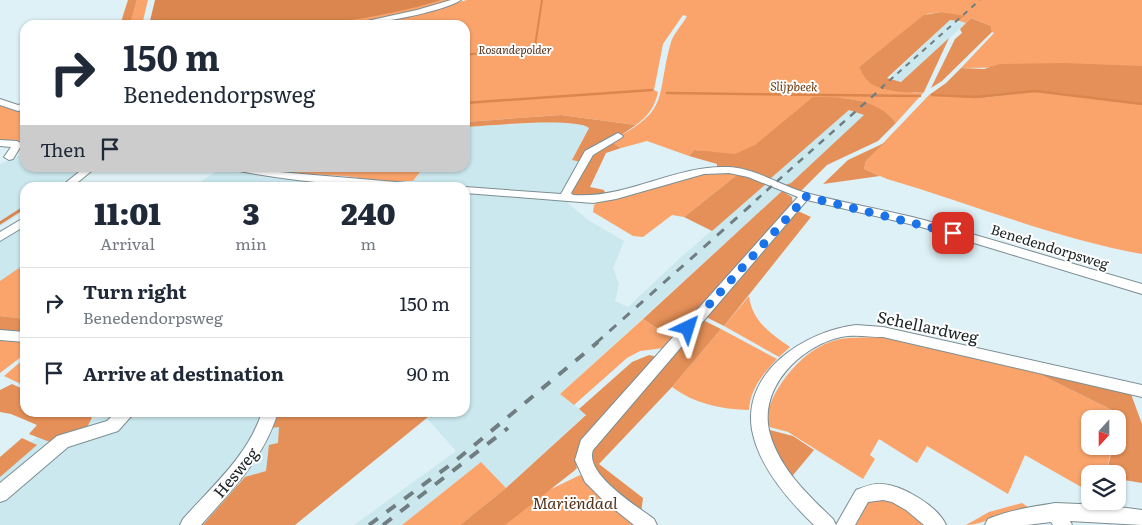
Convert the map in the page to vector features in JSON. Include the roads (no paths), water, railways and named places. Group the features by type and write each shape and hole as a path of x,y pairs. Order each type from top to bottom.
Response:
{"street":[{"path":"378,20 412,13 458,0"},
{"path":"0,102 20,107"},
{"path":"569,199 566,194 589,152 618,136"},
{"path":"0,143 20,147"},
{"path":"4,159 20,148"},
{"name":"Benedendorpsweg","path":"470,190 569,199 612,197 703,171 718,169 751,175 804,196 920,223 1142,289"},
{"path":"72,182 85,172"},
{"path":"80,182 93,172"},
{"path":"262,172 361,182"},
{"path":"648,525 594,480 584,466 582,458 587,445 796,208 804,196"},
{"path":"0,228 20,216"},
{"path":"0,237 20,224"},
{"name":"Schellardweg","path":"827,525 800,498 774,466 761,436 758,420 765,393 784,362 799,350 830,336 856,330 883,332 1142,390"},
{"path":"0,335 20,337"},
{"path":"0,494 62,441 112,426 122,417"},
{"name":"Hesweg","path":"189,525 256,447 267,428 269,417"},
{"path":"845,525 862,496 877,492 899,496 913,504 937,525"},
{"path":"994,525 1031,514 1059,518 1104,513 1142,519"}],"waterway":[{"name":"Slijpbeek","path":"470,54 535,46 542,0"},
{"name":"Slijpbeek","path":"470,103 652,90"},
{"name":"Slijpbeek","path":"932,95 975,97 1035,91 1142,104"},
{"name":"Slijpbeek","path":"667,93 920,96"},
{"name":"Slijpbeek","path":"0,223 20,210"}],"railway":[{"path":"881,88 980,0"},
{"path":"756,200 883,87"},
{"path":"596,343 758,199"},
{"path":"369,525 454,462 598,342"},
{"path":"383,525 508,428"}],"park label":[{"name":"Rosandepolder","path":"515,49"},
{"name":"Mariëndaal","path":"575,502"}]}
